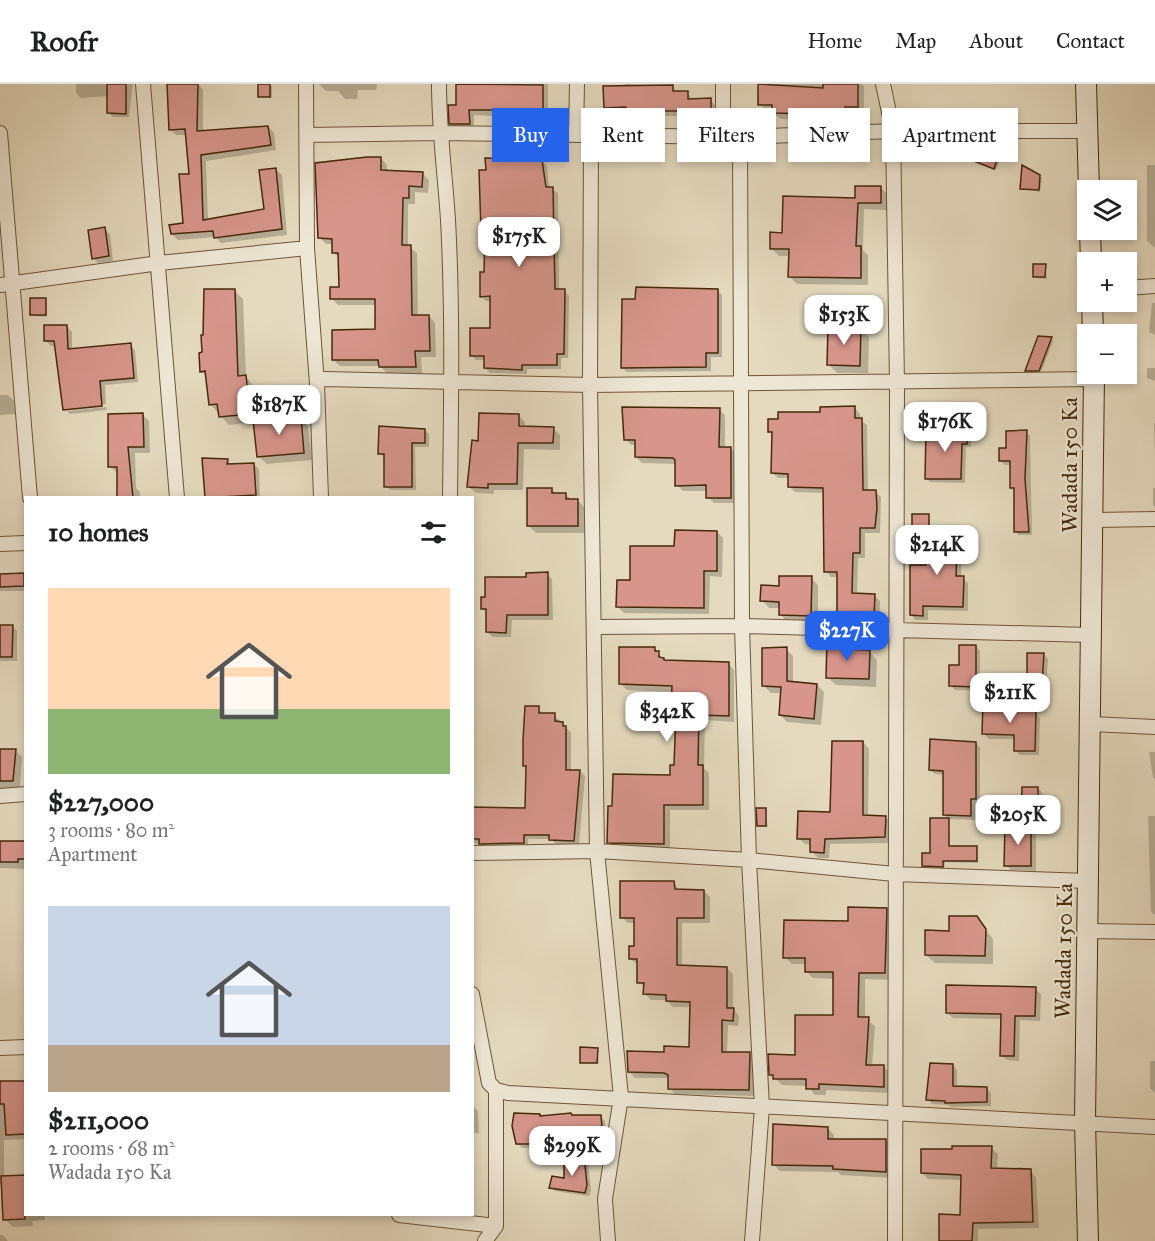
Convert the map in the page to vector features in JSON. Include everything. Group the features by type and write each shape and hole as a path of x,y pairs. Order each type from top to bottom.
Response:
{"street":[{"path":"143,84 177,496"},
{"path":"306,84 307,248 317,384 321,496"},
{"path":"439,84 439,133 448,220 452,382 450,496"},
{"path":"576,135 577,84"},
{"path":"723,84 723,108"},
{"path":"883,84 888,108"},
{"path":"1086,84 1089,180"},
{"path":"776,135 882,131"},
{"path":"1018,131 1087,131"},
{"path":"0,133 6,284 30,496"},
{"path":"307,135 439,133 581,135"},
{"path":"591,162 590,385 597,851 621,1097 605,1198 608,1241"},
{"path":"740,162 742,626 762,1107 752,1241"},
{"path":"894,162 897,383 895,1241"},
{"path":"6,284 159,263 307,248"},
{"path":"1137,287 1155,286"},
{"path":"317,384 319,380 325,379 590,385 742,385 897,383 1077,377"},
{"name":"Wadada 150 Ka","path":"1088,1241 1085,1122 1094,384"},
{"path":"1094,520 1155,519"},
{"path":"0,544 24,543"},
{"path":"594,627 897,628 1090,635"},
{"path":"1091,724 1155,727"},
{"path":"0,796 24,794"},
{"path":"474,854 597,851 750,860 895,874 1088,881"},
{"path":"1088,931 1155,932"},
{"path":"474,1016 489,1083 496,1090 762,1107 1155,1127"},
{"path":"0,1048 24,1047"},
{"path":"485,1241 496,1226 496,1090"},
{"path":"408,1216 496,1226"}],"building":[{"path":"107,84 126,84 126,114 107,113"},
{"path":"167,84 198,84 197,131 268,126 271,145 201,155 203,220 264,209 259,170 276,168 282,229 214,238 213,231 171,234 169,225 183,223 179,174 189,174 185,129 169,130"},
{"path":"258,84 270,84 270,97 258,97"},
{"path":"456,84 543,85 543,108 469,110 470,124 449,124 448,105 456,105"},
{"path":"758,84 823,88 823,84 858,84 858,107 788,108 788,113 776,113 776,108 772,108 772,105 758,105"},
{"path":"673,85 673,91 688,91 688,99 711,98 711,108 677,108 677,111 665,111 665,108 604,108 603,86"},
{"path":"381,157 381,170 423,172 422,187 409,186 409,198 403,198 402,245 411,245 412,315 429,315 430,351 415,351 416,367 379,367 378,360 332,360 332,330 375,329 375,299 330,299 330,287 339,287 338,253 332,253 332,239 318,238 315,163"},
{"path":"485,158 492,158 492,162 542,162 546,187 553,187 555,289 565,289 564,354 557,354 557,365 522,365 522,370 484,368 484,356 470,356 470,328 490,328 490,296 480,297 480,272 484,272 485,232 481,232 479,170 486,170"},
{"path":"976,162 996,162 994,169"},
{"path":"1022,165 1040,175 1039,190 1020,189"},
{"path":"855,186 881,186 881,203 858,203 856,246 861,246 861,278 788,277 789,249 770,249 770,232 782,233 783,196 855,198"},
{"path":"105,227 109,256 92,259 88,230"},
{"path":"1033,264 1046,264 1045,277 1033,277"},
{"path":"636,287 718,289 718,353 706,353 706,367 621,368 622,299 635,299"},
{"path":"204,289 235,289 238,376 246,375 250,414 219,417 217,404 209,405 205,371 200,372 199,353 202,352"},
{"path":"30,298 46,298 46,315 30,315"},
{"path":"44,325 67,325 68,349 131,343 134,378 100,381 102,406 63,410 54,341 44,341"},
{"path":"828,326 861,327 860,366 827,365"},
{"path":"1038,336 1052,337 1039,371 1025,371"},
{"path":"855,406 855,418 862,418 863,490 876,490 877,508 875,528 860,528 860,553 853,553 852,593 875,594 874,620 837,619 837,572 824,572 823,488 788,487 788,474 771,473 772,432 768,432 768,419 778,419 778,412 820,412 820,407"},
{"path":"622,407 720,408 719,447 731,447 731,498 706,498 706,485 675,486 675,460 673,458 635,457 635,440 624,440"},
{"path":"143,413 144,447 128,447 133,496 117,496 117,467 108,467 108,414"},
{"path":"479,413 519,414 519,426 554,427 553,443 518,443 517,484 488,484 488,488 467,487 472,440 478,441"},
{"path":"301,416 304,453 257,457 253,420"},
{"path":"379,426 425,429 425,443 412,443 412,487 384,487 384,454 378,454"},
{"path":"967,428 967,444 962,444 961,479 925,479 926,429"},
{"path":"1027,430 1025,479 1029,532 1014,532 1014,488 1010,488 1010,461 999,461 999,448 1006,448 1006,431"},
{"path":"202,458 228,459 227,464 254,463 256,495 205,496"},
{"path":"527,488 552,488 552,493 566,493 566,499 578,499 578,526 527,526"},
{"path":"912,514 929,514 929,528 912,528"},
{"path":"675,530 717,531 717,571 704,571 704,608 616,607 617,580 630,580 630,546 674,546"},
{"path":"928,533 962,534 962,547 957,547 956,576 964,576 963,607 923,606 923,616 910,615 910,565 926,565"},
{"path":"548,572 548,615 507,615 506,633 486,632 486,609 481,609 481,597 485,597 485,577 526,577 526,573"},
{"path":"24,573 24,586 0,587 0,574"},
{"path":"779,576 812,576 811,616 779,615 779,602 760,601 761,585 779,586"},
{"path":"0,625 13,625 12,657 0,657"},
{"path":"827,639 841,640 841,649 870,650 869,679 826,678"},
{"path":"959,645 976,645 976,687 949,686 949,665 959,665"},
{"path":"619,647 655,647 655,651 659,651 659,657 664,660 729,662 729,716 699,715 698,765 703,765 703,805 664,805 664,844 607,843 608,806 612,806 613,774 670,775 670,765 674,765 676,712 671,712 672,686 619,684"},
{"path":"787,647 787,681 817,684 814,719 779,715 781,687 762,686 762,648"},
{"path":"1027,653 1044,653 1042,684 1027,683"},
{"path":"983,701 1015,701 1015,711 1036,711 1035,751 1014,751 1014,735 982,734"},
{"path":"525,706 539,706 539,713 555,713 555,721 563,722 563,726 566,726 566,770 580,770 574,841 549,840 549,835 524,835 524,843 479,844 479,839 474,839 474,807 525,808 526,766 523,766"},
{"path":"930,739 976,742 976,799 971,799 971,816 943,815 943,771 929,770"},
{"path":"832,741 863,741 863,815 886,816 885,837 825,839 824,853 810,852 810,839 797,839 798,811 830,812"},
{"path":"0,749 16,749 13,781 0,781"},
{"path":"1022,787 1038,787 1038,823 1021,823"},
{"path":"756,808 766,808 766,826 757,826"},
{"path":"930,818 949,818 949,846 977,846 977,861 943,861 943,867 922,866 922,853 930,853"},
{"path":"1005,825 1031,826 1031,866 1004,866"},
{"path":"0,841 24,841 24,859 18,859 18,862 0,862"},
{"path":"620,881 674,881 675,889 704,890 704,918 677,918 677,965 727,967 727,1008 734,1008 733,1021 722,1020 722,1052 750,1052 749,1090 668,1089 668,1075 664,1073 628,1072 627,1051 664,1052 664,1046 689,1047 690,1002 666,1001 666,995 643,994 644,983 637,983 637,959 629,959 629,946 634,946 634,918 620,918"},
{"path":"848,907 887,908 885,973 859,973 858,1017 869,1017 866,1065 884,1065 884,1087 819,1084 819,1089 806,1089 806,1079 773,1079 773,1075 769,1075 768,1054 795,1055 795,1015 833,1015 833,972 805,972 805,958 783,958 784,920 848,921"},
{"path":"949,916 977,916 986,929 985,956 925,955 925,930 949,931"},
{"path":"946,985 1036,987 1035,1016 1015,1016 1014,1056 1000,1056 1001,1014 946,1013"},
{"path":"580,1047 598,1048 597,1063 580,1063"},
{"path":"930,1063 953,1064 953,1086 987,1087 987,1102 945,1103 945,1101 926,1100"},
{"path":"0,1081 24,1081 24,1134 6,1135 4,1104 0,1104"},
{"path":"514,1113 540,1114 540,1116 571,1113 572,1115 601,1115 602,1128 572,1127 572,1132 540,1131 542,1144 516,1144 512,1126"},
{"path":"773,1124 828,1127 828,1139 886,1139 886,1172 833,1169 833,1166 772,1165"},
{"path":"952,1146 992,1146 991,1168 1031,1169 1033,1222 973,1223 972,1241 939,1241 939,1214 960,1215 961,1175 921,1173 921,1149 952,1149"},
{"path":"584,1156 587,1185 585,1193 549,1188 552,1176 564,1178 564,1160"},
{"path":"24,1175 25,1219 3,1220 1,1176"}]}
